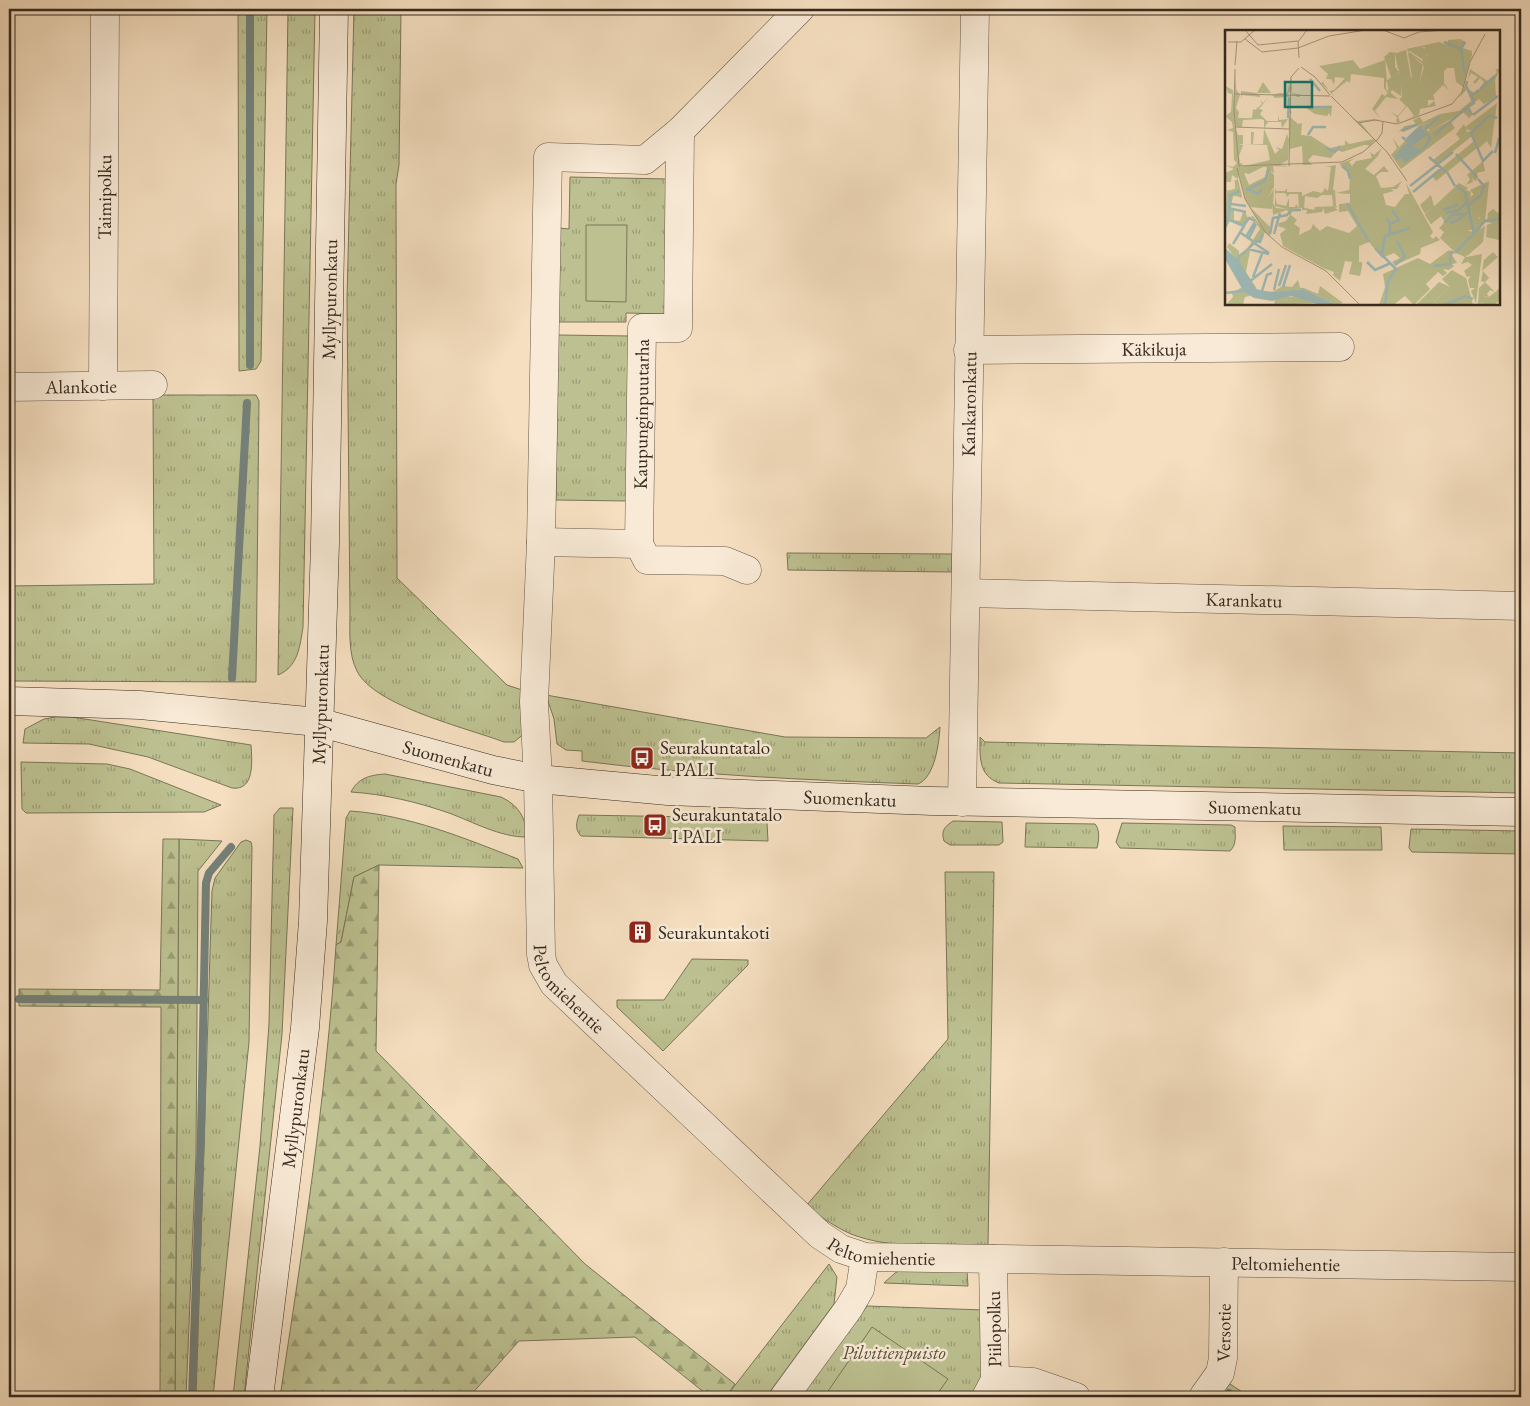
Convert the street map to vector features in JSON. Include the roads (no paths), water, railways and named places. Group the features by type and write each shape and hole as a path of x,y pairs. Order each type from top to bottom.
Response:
{"street":[{"name":"Taimipolku","path":"103,386 105,9"},
{"name":"Myllypuronkatu","path":"259,1397 304,1028 315,873 318,722 325,544 334,9"},
{"path":"538,779 534,702 540,542 548,157 645,160 680,131 800,9"},
{"name":"Kankaronkatu","path":"962,802 975,9"},
{"name":"Kaupunginpuutarha","path":"639,544 642,328 678,328 680,131"},
{"name":"Käkikuja","path":"968,350 1340,347"},
{"name":"Alankotie","path":"9,387 153,385"},
{"path":"540,542 639,544 647,560 724,561 747,570"},
{"name":"Karankatu","path":"966,593 1521,606"},
{"name":"Suomenkatu","path":"9,701 140,705 318,722 493,770 538,779 704,793 962,802 1521,812"},
{"name":"Peltomiehentie","path":"538,779 541,954 549,978 820,1235 841,1249 865,1257 1521,1267"},
{"path":"784,1397 856,1296 860,1289 865,1257"},
{"name":"Piilopolku","path":"991,1389 993,1259"},
{"name":"Versotie","path":"1203,1397 1220,1374 1223,1358 1224,1262"},
{"path":"991,1389 1032,1382 1076,1397"}],"waterway":[{"path":"250,9 250,365"},
{"path":"232,678 247,403"},
{"path":"192,1397 201,1133 206,883 209,873 231,847"},
{"path":"19,999 204,1000"},
{"path":"1229,1393 1235,1397"}],"place":[{"name":"Seurakuntatalo L PALI","path":"642,758"},
{"name":"Seurakuntatalo I PALI","path":"655,825"},
{"name":"Seurakuntakoti","path":"640,932"}],"park label":[{"name":"Pilvitienpuisto","path":"894,1352"}]}
